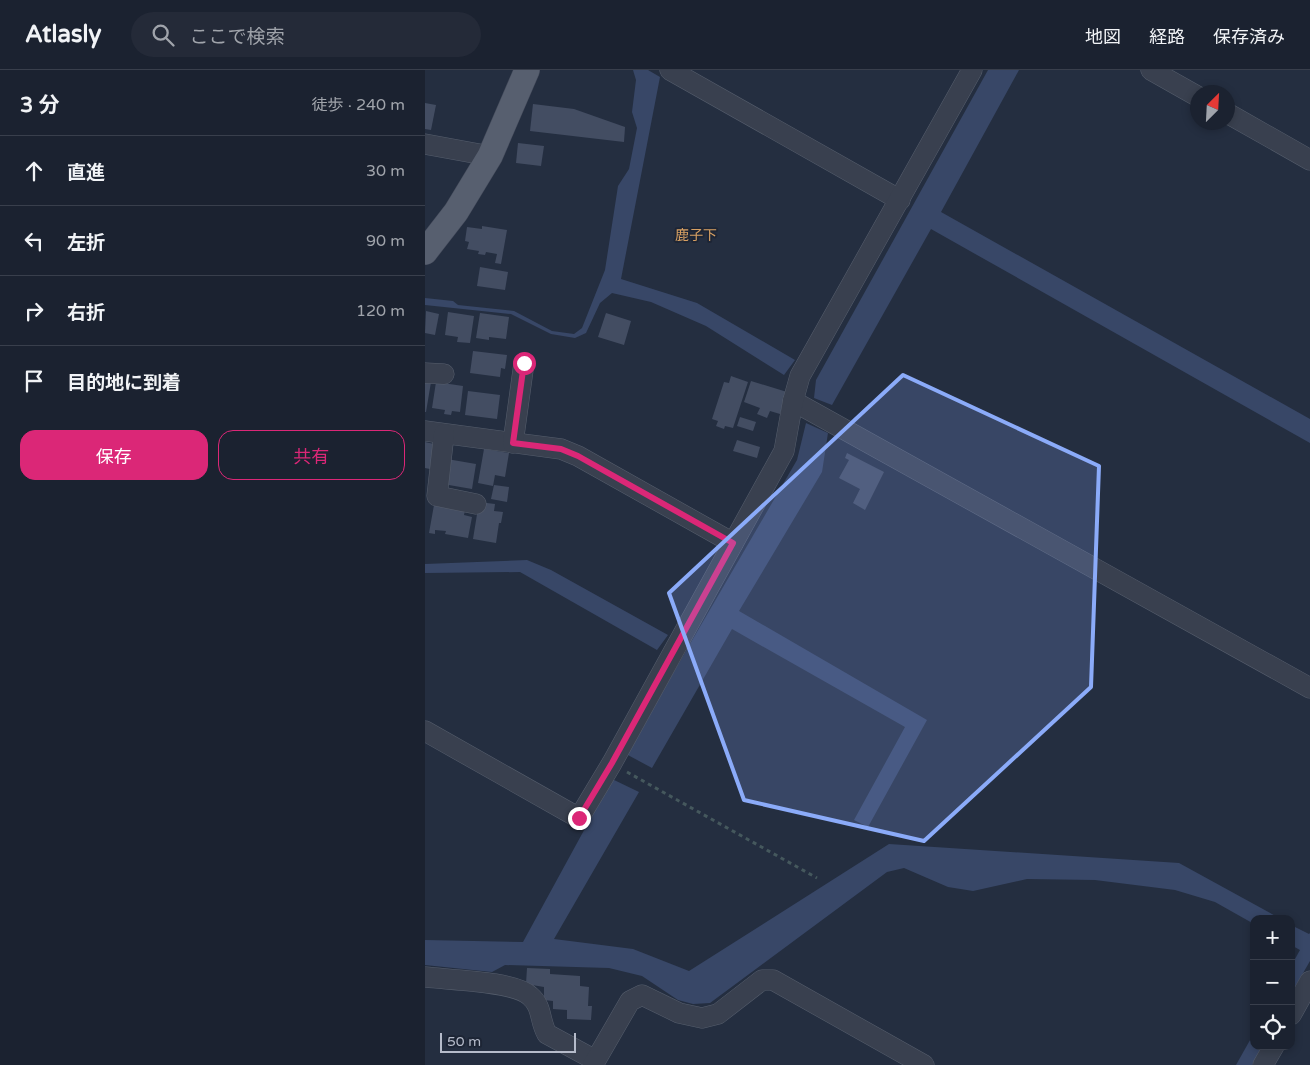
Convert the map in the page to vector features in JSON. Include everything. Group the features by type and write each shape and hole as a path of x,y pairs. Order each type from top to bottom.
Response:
{"main road":[{"path":"425,252 456,212 490,156 527,70"}],"street":[{"path":"670,70 900,200"},
{"path":"425,731 579,818 612,763 784,451 793,401 800,376 972,70"},
{"path":"1151,70 1190,92"},
{"path":"1235,118 1310,160"},
{"path":"425,144 490,156"},
{"path":"513,443 524,363"},
{"path":"793,401 1310,688"},
{"path":"476,504 437,496 435,432 561,449 578,456 733,543"},
{"path":"425,977 511,986 530,995 541,1011 543,1026 547,1034 594,1062 630,1001 642,995 679,1013 702,1018 718,1014 762,980 773,980 924,1065"},
{"path":"1295,1008 1310,981"},
{"path":"1263,1065 1272,1050"}],"path":[{"path":"612,763 817,878"}],"highlighted area":[{"path":"903,375 1099,466 1091,687 924,841 744,800 669,593"}],"water":[{"path":"633,70 648,70 660,77 621,279 697,303 795,360 784,375 706,326 651,302 612,293 600,303 586,333 575,338 551,334 511,314 425,305 425,298 453,301 458,305 514,311 552,331 574,334 582,328 605,270 618,186 629,169 637,128 632,112 636,80"},
{"path":"988,70 1019,70 941,212 1310,419 1310,443 931,229 832,405 814,398 816,380"},
{"path":"806,423 828,433 822,472 739,611 927,720 868,827 854,820 905,727 732,629 652,768 626,754 797,460"},
{"path":"527,560 551,570 668,635 657,650 520,572 425,573 425,564"},
{"path":"612,779 639,792 554,939 633,949 689,971 889,844 1179,863 1274,915 1250,915 1250,922 1215,902 1175,890 1095,880 1027,879 973,891 948,887 904,868 887,872 710,1003 693,1004 678,1000 642,976 609,968 505,965 492,972 425,965 425,940 523,942"},
{"path":"1295,927 1310,933 1310,961 1295,987 1295,959 1300,950 1295,947"},
{"path":"1250,1040 1250,1050 1260,1050 1252,1065 1236,1065"}],"building":[{"path":"425,103 436,105 431,130 425,129"},
{"path":"533,104 574,109 625,127 624,142 530,131"},
{"path":"518,143 544,146 541,166 516,163"},
{"path":"482,226 507,230 501,264 495,263 497,254 486,252 485,255 478,254 479,251 467,249 469,242 465,241 467,227 482,229"},
{"path":"480,267 508,272 505,290 477,286"},
{"path":"426,311 439,314 435,335 425,333"},
{"path":"448,312 474,316 470,343 457,342 458,337 445,335"},
{"path":"480,313 509,317 506,339 489,337 489,340 476,338"},
{"path":"606,313 631,321 624,345 598,337"},
{"path":"473,351 507,355 505,369 501,368 500,377 470,373"},
{"path":"731,376 748,382 733,428 725,426 724,429 716,426 718,421 712,419 724,382 729,383"},
{"path":"425,381 431,382 426,412 425,412"},
{"path":"751,381 787,392 780,414 770,411 767,418 757,414 760,408 744,402"},
{"path":"436,382 463,386 460,412 452,411 451,415 444,414 445,410 432,408"},
{"path":"468,391 500,395 497,419 465,415"},
{"path":"740,417 756,422 753,431 737,426"},
{"path":"737,440 760,447 757,458 733,451"},
{"path":"425,442 434,444 430,469 425,468"},
{"path":"484,449 509,453 505,477 495,475 493,486 478,483"},
{"path":"847,453 884,472 865,510 853,503 860,489 839,478 849,460 845,458"},
{"path":"447,459 476,464 472,489 443,484"},
{"path":"494,485 509,487 507,502 491,499"},
{"path":"479,502 495,504 494,511 503,512 496,543 473,539"},
{"path":"434,505 465,510 464,515 472,517 468,538 445,534 446,531 435,530 435,534 429,533"},
{"path":"527,968 550,969 550,974 580,976 580,986 589,987 588,1006 592,1006 591,1020 567,1019 567,1010 553,1009 553,1001 544,1000 544,987 526,984"}],"district":[{"name":"鹿子下","path":"696,235"}],"route":[{"path":"524,363 513,443 561,449 578,456 733,543 612,763 579,818"}]}
